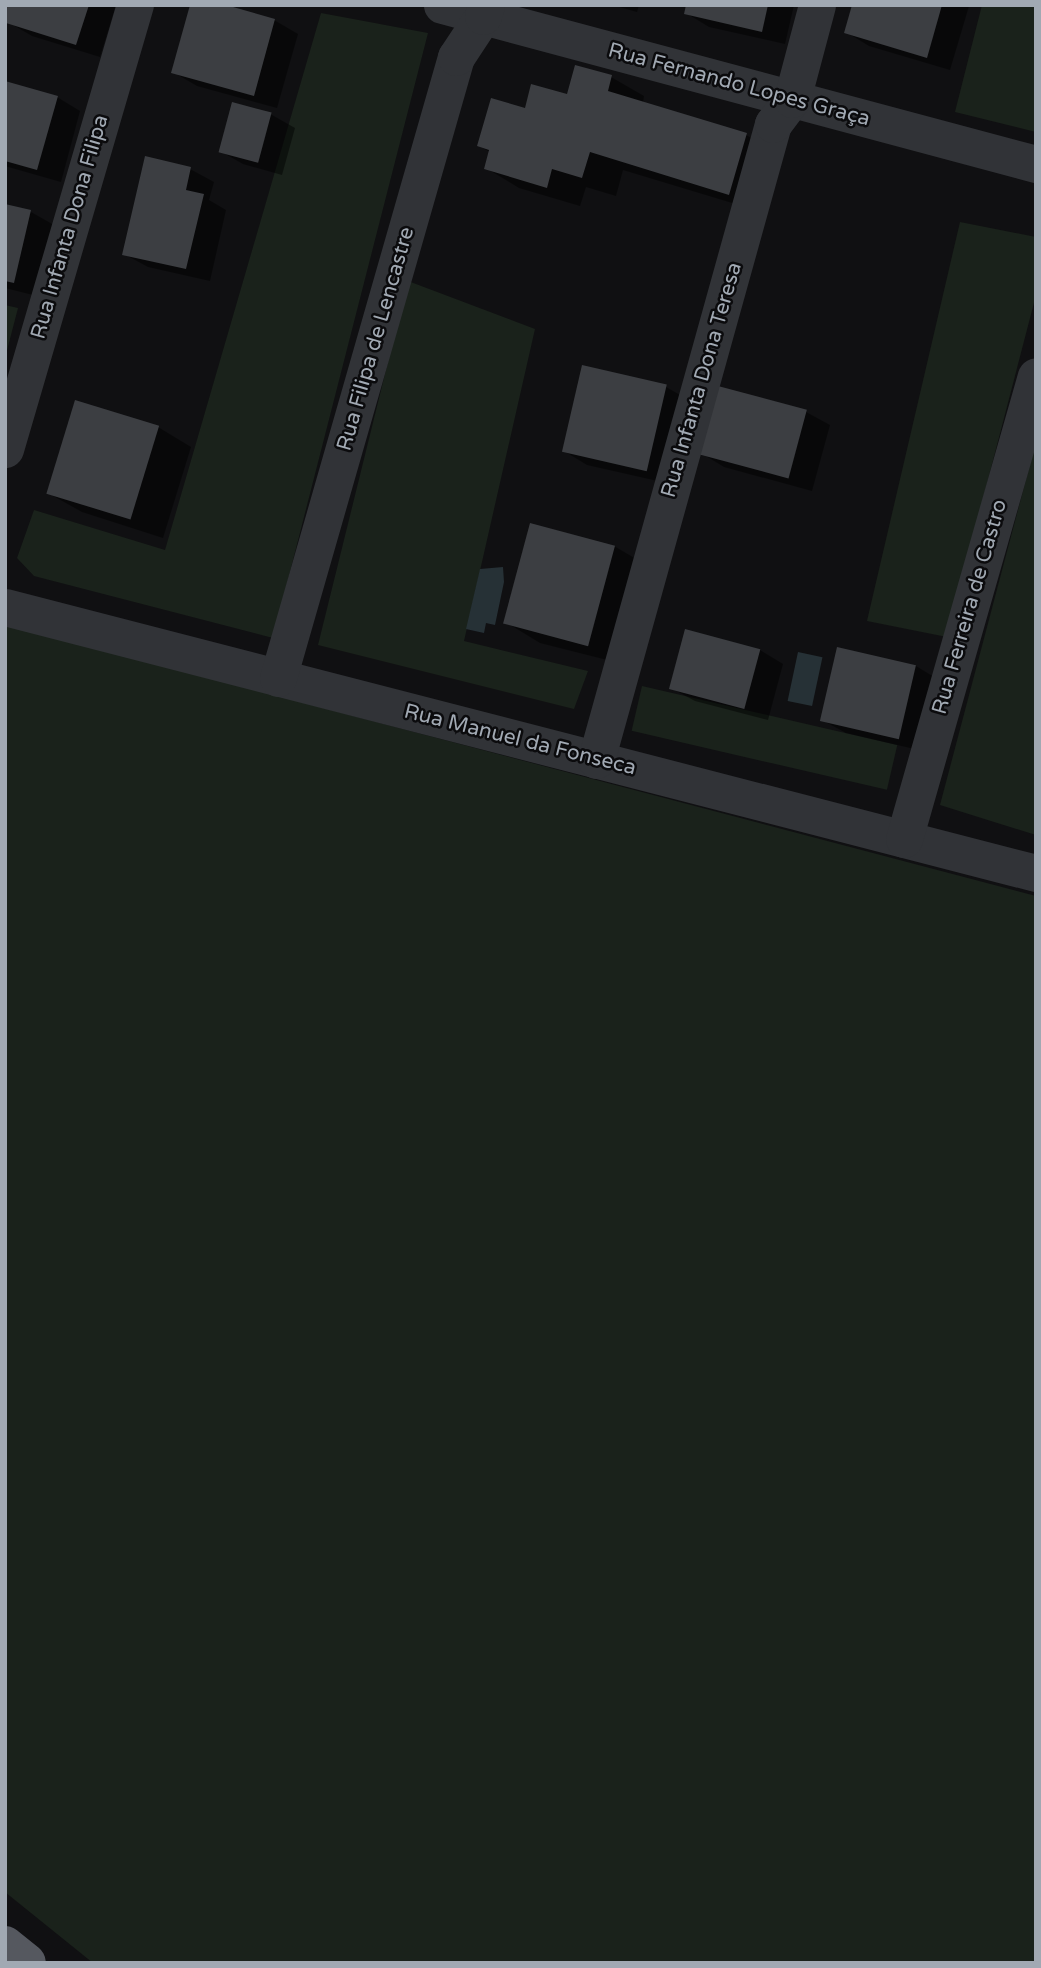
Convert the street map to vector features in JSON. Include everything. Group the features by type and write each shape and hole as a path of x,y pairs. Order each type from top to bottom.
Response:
{"highway":[{"path":"5,1945 27,1963"}],"street":[{"name":"Rua Infanta Dona Filipa","path":"5,449 135,5"},
{"name":"Rua Fernando Lopes Graça","path":"442,5 485,11 792,99 1036,164"},
{"name":"Rua Infanta Dona Teresa","path":"596,760 773,124 792,99 817,5"},
{"name":"Rua Filipa de Lencastre","path":"278,678 457,57 485,11"},
{"name":"Rua Ferreira de Castro","path":"904,839 1036,376"},
{"name":"Rua Manuel da Fonseca","path":"5,607 1036,873"}],"shaded area":[{"path":"982,5 1036,5 1036,132 955,112"},
{"path":"321,13 428,33 273,638 34,576 17,558 34,510 165,550"},
{"path":"960,222 1036,237 1036,295 947,637 867,621"},
{"path":"408,281 535,329 464,641 588,671 574,709 318,645"},
{"path":"5,305 18,308 5,358"},
{"path":"1036,442 1036,835 940,805"},
{"path":"503,567 504,582 495,625 486,623 484,633 466,629 480,569"},
{"path":"5,624 1036,896 1036,1963 93,1963 5,1892"},
{"path":"798,652 822,657 812,706 788,701"},
{"path":"642,686 897,745 887,790 632,731"}],"building":[{"path":"5,5 89,5 76,45 6,23"},
{"path":"190,5 226,5 275,19 254,96 171,73"},
{"path":"686,5 768,5 762,32 684,14"},
{"path":"852,5 942,5 927,58 844,33"},
{"path":"575,65 612,75 608,91 747,133 729,195 590,152 582,178 552,169 547,188 484,169 489,150 477,146 491,98 525,108 531,84 567,94"},
{"path":"5,81 58,96 37,170 5,161"},
{"path":"232,102 272,113 258,163 219,152"},
{"path":"145,156 191,167 186,190 204,194 186,269 122,255"},
{"path":"5,204 31,210 14,283 5,281"},
{"path":"582,365 667,385 647,471 562,452"},
{"path":"718,386 807,410 788,478 700,455"},
{"path":"75,400 159,426 131,519 46,494"},
{"path":"530,523 615,546 588,646 503,623"},
{"path":"685,629 760,649 744,709 669,689"},
{"path":"837,647 916,665 899,739 820,721"}]}
